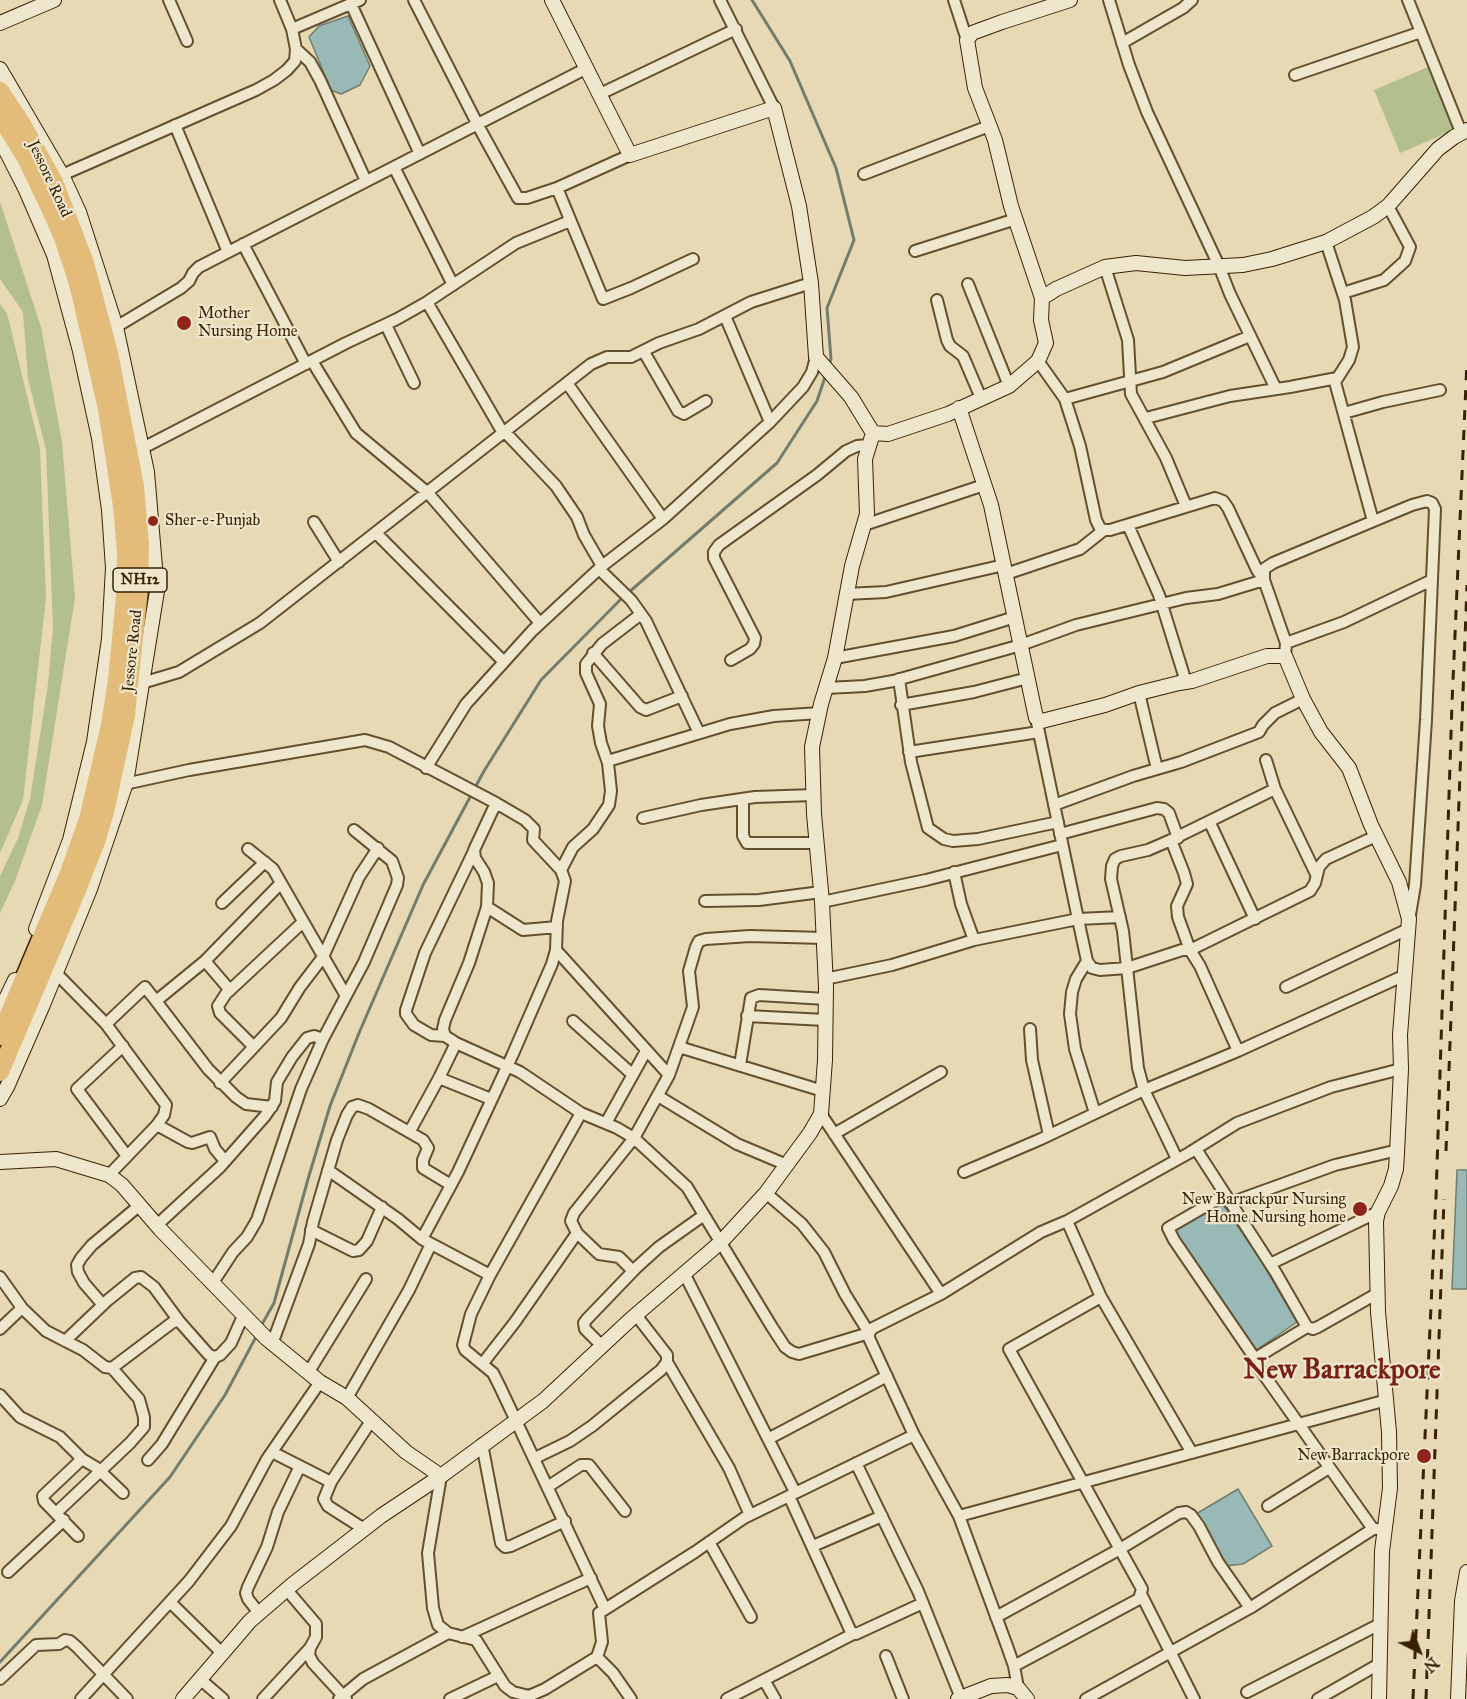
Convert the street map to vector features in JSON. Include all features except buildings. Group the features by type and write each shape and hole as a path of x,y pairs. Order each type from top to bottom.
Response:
{"highway":[{"name":"Jessore Road","path":"0,91 22,124 54,182 111,330 136,452 140,545 139,590 123,680 126,715 118,786 0,1072"},
{"name":"NH12","path":"0,116 26,158 63,238 78,283 107,409 122,506 126,553 123,680 101,768 79,847 0,1036"}],"street":[{"path":"0,24 36,3 54,0"},
{"path":"169,0 186,40"},
{"path":"62,175 274,80 295,61 296,49 292,29 280,0"},
{"path":"414,0 518,198 527,198 557,188 630,154 774,108"},
{"path":"552,0 630,154"},
{"path":"426,768 466,704 540,623 601,568 663,519 770,422 803,387 812,372 816,357 811,283 799,206 774,108 720,0"},
{"path":"731,660 750,649 755,638 714,558 714,552 719,545 817,475 846,451 871,439 948,414 1009,386 1038,362 1046,343 1041,320 1042,298 975,88 967,40 954,0"},
{"path":"967,40 972,33 1070,0"},
{"path":"1109,0 1147,112 1276,389"},
{"path":"1122,43 1183,8 1192,0"},
{"path":"1042,298 1056,289 1105,267 1136,263 1185,268 1243,265 1272,259 1326,242 1373,217 1388,206 1438,149 1464,131 1408,0"},
{"path":"292,29 355,2 420,154"},
{"path":"600,94 736,29"},
{"path":"1295,75 1421,32"},
{"path":"296,49 310,62 320,80 366,181"},
{"path":"0,69 62,175 79,212 111,330 181,288 199,267 587,69"},
{"path":"175,125 228,252"},
{"path":"864,174 989,126"},
{"path":"0,139 25,188 54,255 80,351 99,438 108,510 113,568 109,639 123,680 94,742 70,840 25,958 0,1011"},
{"path":"394,167 453,285"},
{"path":"557,188 603,299 693,259"},
{"path":"1343,293 1384,280 1405,261 1410,247 1388,206"},
{"path":"915,251 956,236 1016,219"},
{"path":"136,452 386,325 427,302 516,243 570,221"},
{"path":"1326,242 1343,293 1353,347 1349,360 1335,382 1373,521"},
{"path":"243,244 309,363 356,433 428,493 540,623"},
{"path":"1105,267 1128,340 1131,394 1166,458 1186,506"},
{"path":"123,680 179,672 260,622 591,364 607,357 631,357 658,343 699,329 751,302 811,283"},
{"path":"968,284 1009,386"},
{"path":"937,300 946,340 963,356 981,398"},
{"path":"427,302 504,433 556,486 577,517 601,568 641,614 699,733"},
{"path":"725,315 770,422"},
{"path":"386,325 414,383"},
{"path":"1065,399 1163,372 1250,336"},
{"path":"644,352 673,405 681,414 706,401"},
{"path":"183,1699 221,1652 259,1613 364,1529 543,1401 636,1315 721,1242 766,1193 821,1114 825,1020 824,938 812,747 835,658 852,566 867,514 865,459 871,439 851,397 816,357"},
{"path":"1038,362 1065,399 1080,446 1096,520 1100,528 1104,530"},
{"path":"1146,418 1230,396 1337,378"},
{"path":"567,383 663,519"},
{"path":"1344,413 1440,390"},
{"path":"959,408 991,505 1078,919 1088,961 1092,968 1128,969 1182,950 1190,950 1310,891 1315,883 1319,867 1326,860 1376,836"},
{"path":"864,525 984,484"},
{"path":"846,594 886,592 1005,570 1080,549 1104,530 1128,525 1215,498 1223,501 1228,508 1264,580"},
{"path":"1379,1699 1378,1529 1390,1488 1376,1221 1391,1186 1398,1150 1403,976 1408,924 1415,885 1432,580 1435,509 1432,503 1427,501 1373,521 1273,563 1264,569 1264,580 1285,650 1303,699 1321,732 1349,768 1376,836 1399,882 1408,924"},
{"path":"314,522 339,562"},
{"path":"1128,525 1161,604 1186,682"},
{"path":"376,533 504,662"},
{"path":"826,688 865,686 899,679 1021,645 1076,625 1186,598 1208,596 1264,580"},
{"path":"909,752 1037,725 1042,721 1105,705 1138,693 1186,682 1267,656 1285,650 1432,580"},
{"path":"561,870 573,846 593,829 609,805 611,791 608,763 598,726 600,704 586,673 586,664 602,644 641,614"},
{"path":"835,658 954,636 1015,617"},
{"path":"593,653 640,707 646,710 682,696"},
{"path":"901,705 975,692 1028,678"},
{"path":"899,679 909,752 928,828 944,839 953,841 978,839 1058,822"},
{"path":"1138,693 1157,769"},
{"path":"1054,805 1260,732 1263,724 1275,713 1303,699"},
{"path":"608,763 617,757 730,724 774,716 820,713"},
{"path":"0,1099 56,973 90,889 118,786 200,768 365,740 389,747 496,803 531,825 534,829 533,840 561,870 565,881 557,927 556,950 552,963 451,1185 409,1290 347,1398"},
{"path":"1266,760 1275,789 1316,874"},
{"path":"1178,1159 1144,1090 1138,1068 1128,969 1111,879 1112,866 1115,859 1121,856 1148,850 1174,839 1275,789"},
{"path":"643,818 701,805 743,799 814,795"},
{"path":"743,799 743,836 747,843 817,843"},
{"path":"496,803 425,954 406,1014 414,1025 431,1035 445,1036 507,1065 581,1113 634,1138 687,1187 778,1337 792,1352 799,1354 869,1333 873,1328 941,1294 1041,1232 1067,1221 1196,1149 1237,1123 1330,1087 1401,1069"},
{"path":"705,901 822,897 954,872 1157,808 1164,809 1169,813 1187,884 1178,906 1178,917 1190,950 1200,966 1238,1051"},
{"path":"1210,823 1255,919"},
{"path":"212,1284 257,1220 301,1089 323,1039 364,962 397,885 395,867 388,856 354,830"},
{"path":"220,1083 282,1018 300,987 322,957 359,877 378,848"},
{"path":"248,849 273,869 346,996"},
{"path":"445,1036 443,1029 445,1020 469,963 487,907 488,883 475,858 474,850"},
{"path":"222,903 265,862"},
{"path":"954,872 961,904 974,940"},
{"path":"156,1001 205,961 280,883"},
{"path":"487,907 523,930 557,927"},
{"path":"825,979 892,965 974,940 1078,919 1120,917"},
{"path":"254,1047 218,1009 218,1006 228,992 303,922"},
{"path":"1286,987 1408,924"},
{"path":"633,1271 619,1257 599,1254 577,1233 572,1226 571,1217 634,1138 669,1075 693,1007 689,971 699,941 750,936 824,938"},
{"path":"556,950 669,1075"},
{"path":"205,961 226,984 228,992"},
{"path":"1088,961 1076,979 1070,1014 1075,1049 1095,1113"},
{"path":"56,973 106,1024 166,1105 164,1115 157,1125 110,1175"},
{"path":"964,1172 1403,976"},
{"path":"106,1024 145,987 220,1083 246,1104 272,1107"},
{"path":"740,1065 751,998 754,996 825,999"},
{"path":"747,1016 825,1020"},
{"path":"573,1021 633,1075"},
{"path":"1030,1029 1032,1060 1049,1135"},
{"path":"157,1225 225,1161 272,1107 277,1082 292,1057 310,1036 323,1039"},
{"path":"410,1131 440,1078 456,1043"},
{"path":"123,1046 77,1089 127,1156"},
{"path":"679,1047 822,1091"},
{"path":"606,1123 646,1051"},
{"path":"834,1134 941,1072"},
{"path":"440,1078 491,1099"},
{"path":"658,1096 737,1144 787,1165"},
{"path":"269,1341 298,1277 309,1245 328,1170 347,1115 352,1107 358,1105 369,1109 410,1131 427,1144 423,1168 451,1185"},
{"path":"581,1113 490,1275 471,1314 464,1338 465,1350 493,1373 549,1486 605,1609"},
{"path":"821,1114 941,1294"},
{"path":"157,1125 188,1142 210,1137 215,1149 225,1161"},
{"path":"1196,1149 1270,1264 1307,1328"},
{"path":"1378,1529 1329,1468 1257,1365 1256,1360 1168,1228 1228,1199 1335,1165 1398,1150"},
{"path":"0,1162 56,1159 110,1175 269,1341 320,1382 347,1398 406,1452 441,1476"},
{"path":"328,1170 427,1241 490,1275"},
{"path":"766,1193 802,1224 824,1252 845,1294 869,1333 886,1376 914,1435 959,1516 1023,1693"},
{"path":"103,1305 84,1283 77,1265 92,1245 140,1205"},
{"path":"311,1230 353,1251 359,1250 368,1241 382,1207"},
{"path":"1270,1264 1378,1212"},
{"path":"602,1346 585,1329 584,1323 659,1247 704,1215"},
{"path":"1067,1221 1101,1297 1192,1453"},
{"path":"483,1363 515,1323 577,1233"},
{"path":"684,1273 768,1439 853,1634"},
{"path":"0,1277 22,1308 46,1331 83,1350 105,1367 112,1368 139,1399 144,1424 141,1432 100,1471 8,1572"},
{"path":"64,1341 135,1278 141,1277 154,1287 179,1321 209,1355 215,1357"},
{"path":"308,1373 366,1280"},
{"path":"1256,1360 1307,1328 1318,1327 1378,1293"},
{"path":"1014,1666 1139,1599 1141,1594 1142,1589 1009,1349 1101,1297"},
{"path":"0,1329 22,1308"},
{"path":"636,1315 667,1355 667,1362 729,1468 750,1515"},
{"path":"148,1460 162,1444 215,1357 220,1355 231,1342 246,1319"},
{"path":"112,1368 173,1322 179,1321"},
{"path":"535,1458 570,1441 592,1426 661,1370 667,1362"},
{"path":"768,1439 886,1376"},
{"path":"81,1699 170,1602 231,1526 272,1452 320,1382"},
{"path":"959,1516 1387,1400"},
{"path":"2,1403 20,1416 60,1437 82,1459 100,1471 123,1493"},
{"path":"364,1529 324,1503 325,1494 331,1482 371,1421"},
{"path":"441,1476 428,1553 433,1608 438,1625 448,1633 476,1640 505,1686 518,1696 529,1696 545,1689 597,1657 602,1642 599,1612 750,1515 914,1435"},
{"path":"482,1444 501,1543 511,1546 565,1521"},
{"path":"272,1452 331,1482"},
{"path":"78,1536 43,1496 82,1459"},
{"path":"856,1464 923,1603 960,1699 991,1686 1008,1685 1023,1693"},
{"path":"549,1486 581,1466 589,1465 626,1511"},
{"path":"259,1613 246,1593 267,1547 278,1512 300,1466"},
{"path":"1268,1506 1329,1468"},
{"path":"996,1617 1120,1549 1179,1513 1186,1512 1199,1526 1218,1562 1250,1608"},
{"path":"813,1546 882,1516"},
{"path":"1086,1699 1250,1608 1378,1529"},
{"path":"709,1542 751,1617"},
{"path":"1458,1699 1465,1649 1462,1625 1467,1572"},
{"path":"462,1637 591,1578"},
{"path":"263,1699 310,1648 316,1637 316,1624 287,1590"},
{"path":"1141,1594 1194,1699"},
{"path":"170,1602 221,1652"},
{"path":"727,1699 853,1634 923,1603"},
{"path":"1247,1692 1380,1624"},
{"path":"310,1648 309,1655 313,1663 342,1698 363,1679 448,1633"},
{"path":"0,1679 36,1645 59,1644 65,1640 77,1647 127,1699"},
{"path":"886,1656 903,1699"},
{"path":"597,1657 613,1673 631,1699"},
{"path":"1318,1699 1379,1664"},
{"path":"450,1699 498,1676"},
{"path":"200,1679 223,1699"},
{"path":"764,1680 775,1699"}],"green space":[{"path":"1428,67 1454,130 1400,153 1374,90"},
{"path":"0,202 41,327 62,442 75,598 42,805 15,881 0,913 0,876 18,838 30,799 48,684 53,628 46,450 28,379 23,312 0,279"},
{"path":"0,304 7,313 40,449 46,598 23,800 0,853"}],"water":[{"path":"348,16 370,66 360,85 341,94 331,90 309,37 319,26"},
{"path":"1457,1170 1467,1170 1467,1289 1452,1289"},
{"path":"1220,1200 1260,1259 1297,1322 1255,1351 1173,1230"},
{"path":"1238,1489 1272,1546 1243,1564 1224,1566 1196,1514"}],"waterway":[{"path":"752,0 790,61 836,168 854,240 827,308 831,359 829,365"},
{"path":"628,593 777,463 817,401 826,374"},
{"path":"261,1326 274,1303 330,1106 423,885 484,771 541,680 623,597"},
{"path":"0,1662 170,1477 225,1395 257,1335"}],"railway":[{"path":"1413,1699 1436,1197 1452,703 1467,361"},
{"path":"1446,1151 1467,585"},
{"path":"1426,1699 1444,1199"}],"place":[{"name":"Mother Nursing Home","path":"184,323"},
{"name":"Sher-e-Punjab","path":"153,521"},
{"name":"New Barrackpur Nursing Home Nursing home","path":"1360,1209"},
{"name":"New Barrackpore","path":"1424,1456"}],"district":[{"name":"New Barrackpore","path":"1342,1371"}]}
